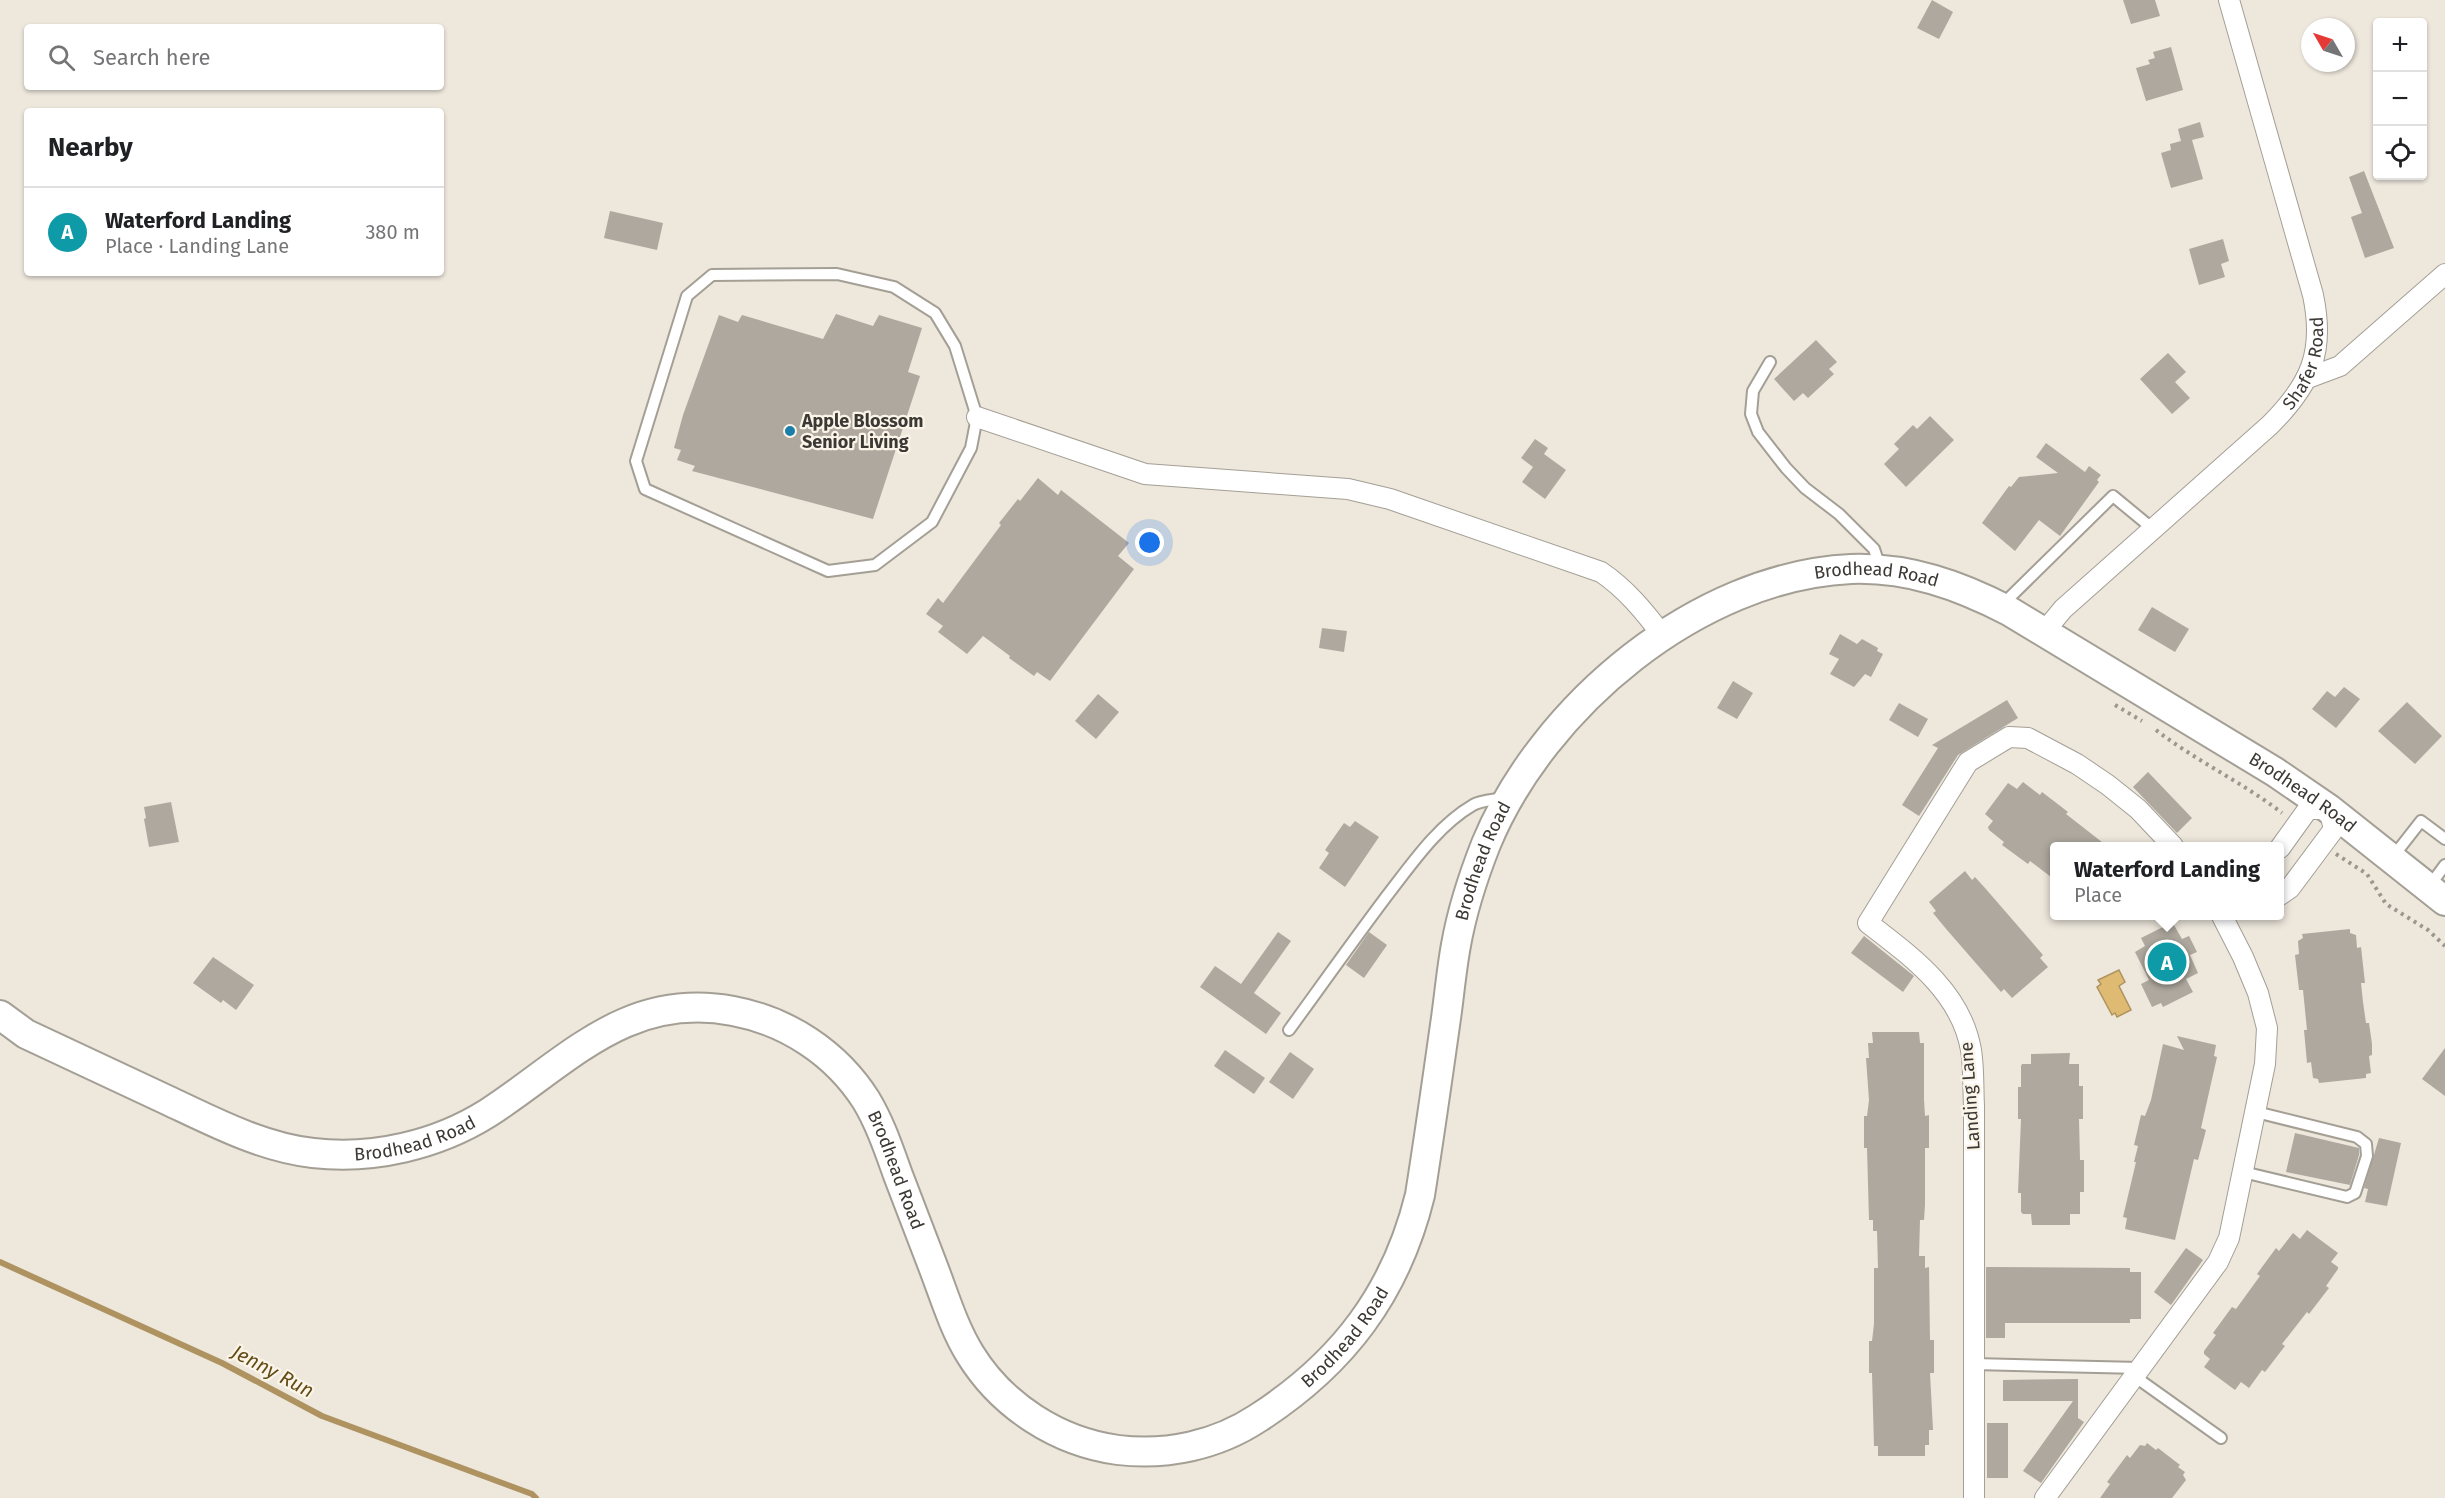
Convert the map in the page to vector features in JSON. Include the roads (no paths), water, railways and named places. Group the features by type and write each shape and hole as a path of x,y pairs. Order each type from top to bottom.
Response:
{"main road":[{"name":"Brodhead Road","path":"0,1015 26,1034 226,1128 283,1148 342,1155 402,1148 459,1129 486,1114 589,1040 632,1019 663,1011 703,1007 735,1011 774,1022 802,1037 834,1061 865,1098 886,1142 959,1333 984,1374 1000,1392 1038,1422 1082,1442 1130,1451 1178,1450 1224,1437 1253,1422 1280,1403 1305,1382 1356,1331 1390,1281 1403,1253 1420,1195 1456,946 1468,893 1487,842 1510,797 1541,749 1576,708 1615,671 1663,636 1705,611 1786,579 1830,571 1881,570 1917,575 1980,595 2275,771 2329,809 2437,895"}],"street":[{"name":"Shafer Road","path":"2044,632 2063,609 2270,424 2290,404 2308,378 2317,343 2318,319 2313,295 2229,0"},
{"path":"2308,378 2340,366 2445,274"},
{"path":"977,417 1145,474 1348,489 1390,499 1600,572 1626,591 1663,636"},
{"name":"Landing Lane","path":"1974,1498 1974,1106 1971,1051 1959,1012 1935,979 1868,923 1968,762 2009,737 2028,738 2093,775 2138,809 2170,842"},
{"path":"2284,843 2308,809 2329,809 2334,829 2290,888 2284,892"},
{"path":"2044,1498 2218,1262 2229,1238 2265,1064 2267,1028 2258,993 2224,920"}],"lane":[{"path":"837,274 894,287 935,313 955,346 977,417 971,448 932,522 875,565 828,571 645,489 636,461 687,296 712,275 837,274"},
{"path":"1770,362 1753,391 1751,414 1758,432 1805,488 1839,514 1874,549 1881,570"},
{"path":"2001,606 2113,496 2153,529"},
{"path":"1289,1030 1369,919 1438,834 1460,813 1476,803 1510,797"},
{"path":"2392,859 2421,821 2445,839"},
{"path":"2437,895 2445,865"},
{"path":"2243,1172 2347,1197 2355,1193 2367,1156 2366,1144 2357,1137 2256,1112"},
{"path":"1974,1364 2137,1372 2221,1438"}],"waterway":[{"name":"Jenny Run","path":"0,1262 222,1363 322,1416 532,1494 536,1498"}],"place":[{"name":"Apple Blossom Senior Living","path":"790,431"},
{"name":"Waterford Landing","path":"2167,962"}]}
